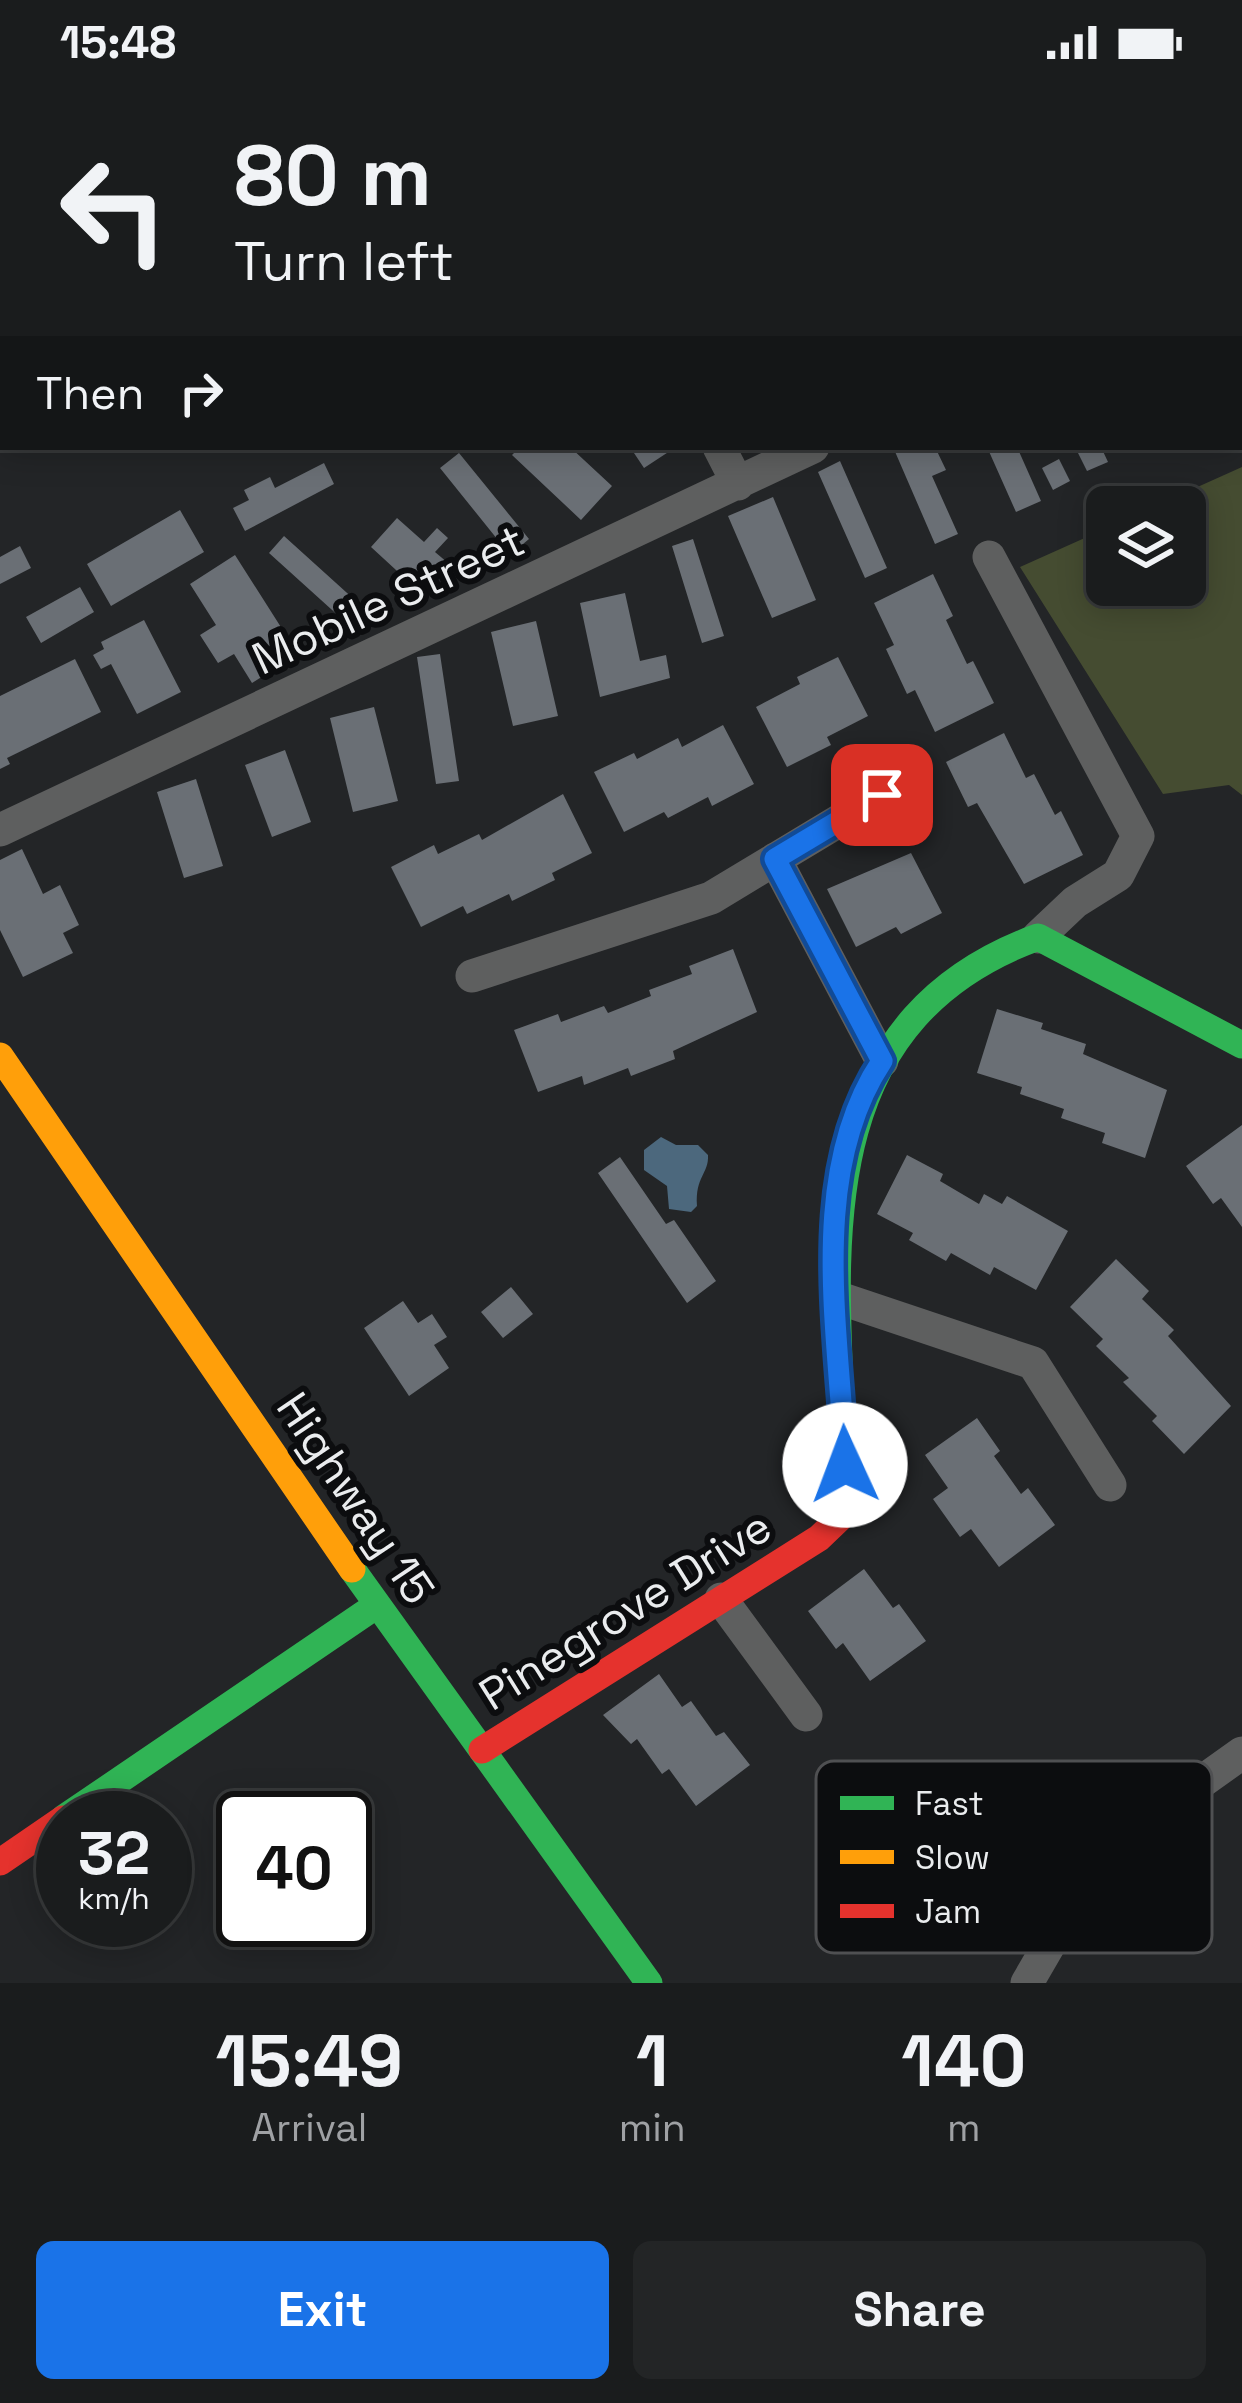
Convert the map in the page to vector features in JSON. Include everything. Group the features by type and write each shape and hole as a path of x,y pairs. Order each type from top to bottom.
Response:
{"street":[{"path":"721,450 738,484"},
{"name":"Mobile Street","path":"0,830 807,450"},
{"path":"989,557 1138,836 1118,875 1075,902 1037,937 1242,1045"},
{"path":"472,976 711,898 882,795"},
{"path":"775,859 882,1061"},
{"name":"Pinegrove Drive","path":"482,1750 819,1538 842,1516 845,1465 833,1238 843,1160 866,1085 901,1032 941,993 1006,948 1037,937"},
{"name":"Highway 15","path":"0,1056 377,1605 649,1983"},
{"path":"836,1297 1033,1363 1110,1485"},
{"path":"721,1599 806,1715"},
{"path":"103,1791 377,1605"},
{"path":"1212,1774 1242,1753"},
{"path":"0,1862 36,1837"},
{"path":"1027,1983 1044,1953"}],"green space":[{"path":"1242,467 1242,795 1229,785 1163,794 1020,567 1086,537 1086,606 1206,606 1206,486 1200,486"}],"water":[{"path":"661,1137 676,1145 698,1145 708,1155 697,1206 691,1212 669,1209 667,1186 644,1170 644,1150"}],"building":[{"path":"517,450 573,450 612,486 581,520 512,455"},
{"path":"632,450 671,450 644,468"},
{"path":"894,450 936,450 946,470 932,476 958,534 935,544"},
{"path":"988,450 1018,450 1041,501 1016,512"},
{"path":"1076,450 1102,450 1108,462 1087,471"},
{"path":"459,453 529,539 510,555 440,468"},
{"path":"1059,459 1070,481 1053,490 1042,468"},
{"path":"840,461 887,568 865,578 818,472"},
{"path":"324,463 334,484 245,531 233,508 249,500 244,490 270,477 275,488"},
{"path":"773,497 816,600 772,618 728,516"},
{"path":"180,510 204,552 111,606 87,564"},
{"path":"397,518 424,542 437,528 448,538 435,552 448,563 421,593 371,547"},
{"path":"284,536 367,611 352,628 269,553"},
{"path":"693,539 724,636 702,643 672,546"},
{"path":"20,546 31,568 0,584 0,557"},
{"path":"235,555 298,654 252,683 234,654 218,663 200,635 216,625 190,584"},
{"path":"933,574 953,616 946,620 967,664 973,661 994,703 935,732 915,690 907,694 886,649 894,645 874,603"},
{"path":"80,587 94,612 41,643 26,617"},
{"path":"625,593 640,661 666,655 670,678 600,697 580,603"},
{"path":"144,620 181,692 137,714 111,664 101,669 93,655 104,649 101,642"},
{"path":"536,621 558,716 513,726 491,632"},
{"path":"440,654 459,781 436,784 417,657"},
{"path":"838,657 868,716 827,737 831,745 787,767 756,707 800,684 797,677"},
{"path":"75,659 101,712 7,758 10,764 0,769 0,696"},
{"path":"374,707 398,801 353,812 330,718"},
{"path":"723,725 754,784 712,806 708,797 668,818 664,812 624,832 594,772 634,753 637,759 678,738 682,747"},
{"path":"1004,733 1026,778 1034,774 1055,815 1061,811 1083,855 1024,884 977,803 968,807 946,762"},
{"path":"285,750 311,822 272,837 245,765"},
{"path":"196,779 223,866 184,878 157,792"},
{"path":"563,794 592,853 552,873 555,880 512,901 509,894 467,914 463,906 421,927 391,867 434,845 438,854 479,834 482,840"},
{"path":"22,849 43,894 60,885 79,925 63,933 73,953 23,977 0,930 0,860"},
{"path":"911,853 942,913 901,934 896,927 856,947 827,889"},
{"path":"733,949 757,1012 673,1051 675,1059 631,1076 628,1068 584,1085 582,1076 538,1092 514,1030 558,1014 561,1022 604,1006 608,1013 692,974 689,966"},
{"path":"997,1009 1043,1023 1041,1029 1086,1044 1083,1054 1167,1090 1145,1158 1102,1143 1105,1133 1061,1118 1064,1109 1020,1094 1022,1087 977,1073"},
{"path":"1242,1125 1242,1227 1221,1198 1213,1204 1186,1166"},
{"path":"907,1155 943,1174 940,1181 979,1204 984,1194 1002,1204 1007,1196 1068,1231 1036,1290 994,1267 990,1275 951,1253 946,1261 909,1240 913,1233 877,1214"},
{"path":"620,1157 666,1224 674,1220 716,1281 687,1303 598,1173"},
{"path":"1116,1259 1149,1291 1142,1299 1174,1330 1168,1336 1231,1406 1184,1454 1152,1421 1157,1416 1123,1382 1129,1378 1096,1346 1103,1339 1070,1307"},
{"path":"511,1287 533,1314 503,1338 481,1312"},
{"path":"403,1301 418,1323 432,1314 447,1337 434,1345 449,1368 409,1396 364,1328"},
{"path":"977,1418 1000,1451 994,1456 1021,1494 1028,1488 1055,1525 999,1567 971,1529 960,1537 933,1499 948,1488 925,1455"},
{"path":"864,1569 893,1608 899,1604 926,1641 870,1681 843,1643 836,1649 808,1611"},
{"path":"659,1674 682,1707 691,1701 716,1736 724,1732 750,1765 696,1806 669,1769 662,1774 637,1739 631,1744 603,1715"}],"traffic: fast":[{"path":"842,1428 837,1281 841,1209 853,1140 875,1077 912,1021 965,974 1038,937 1242,1045"},
{"path":"352,1569 649,1983"},
{"path":"104,1791 377,1605"}],"traffic: slow":[{"path":"0,1056 352,1569"}],"traffic: jam":[{"path":"482,1750 819,1538 842,1516 842,1428"},
{"path":"0,1862 36,1837"}],"route":[{"path":"845,1465 833,1238 843,1160 866,1085 882,1061 775,859 882,795"}]}
